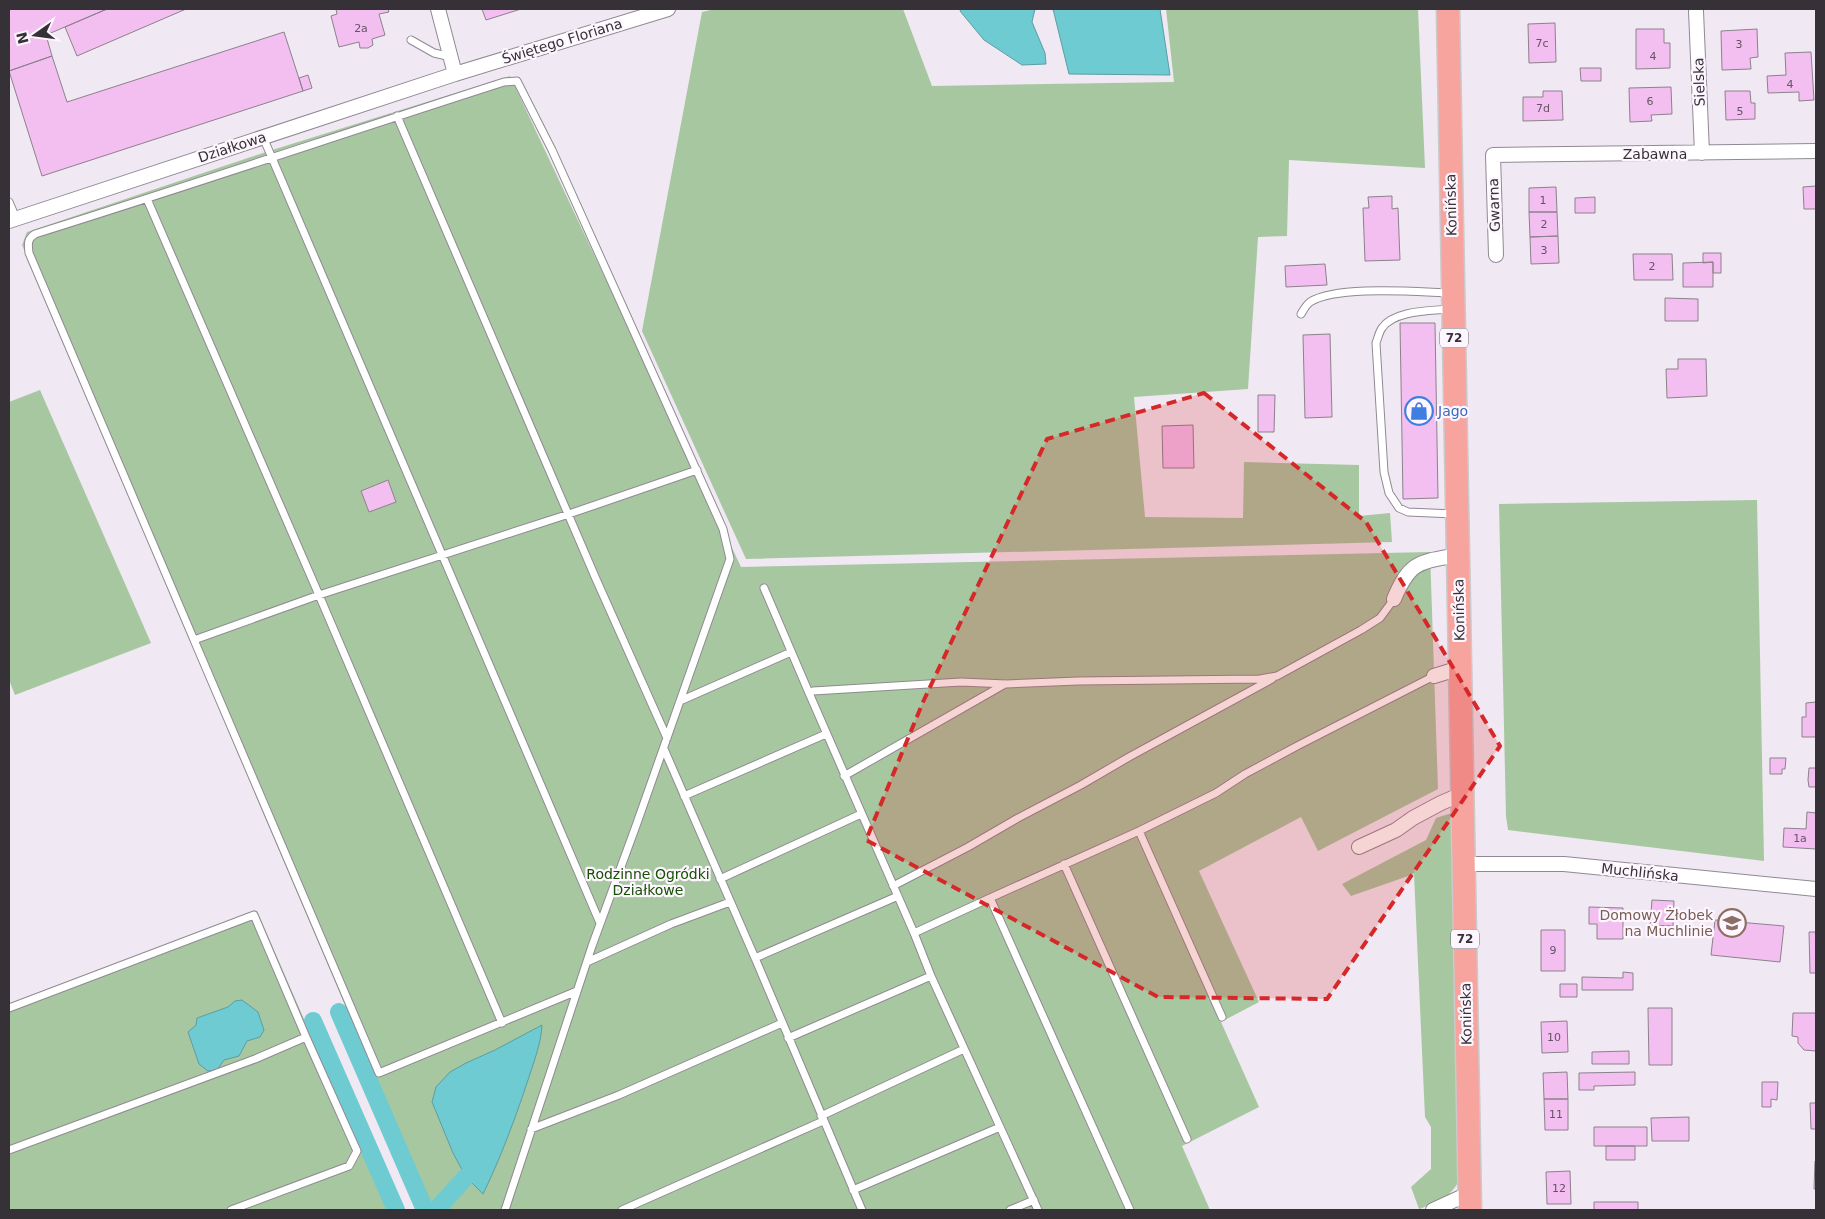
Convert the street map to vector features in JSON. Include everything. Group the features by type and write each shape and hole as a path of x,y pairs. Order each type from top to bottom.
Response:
{"main road":[{"name":"Konińska","path":"1448,9 1470,1202"}],"street":[{"path":"438,9 455,74"},
{"name":"Świętego Floriana","path":"455,74 668,9"},
{"name":"Sielska","path":"1696,11 1702,153"},
{"name":"Działkowa","path":"12,220 455,74"},
{"name":"Zabawna","path":"1493,155 1816,151"},
{"name":"Gwarna","path":"1493,155 1496,255"},
{"path":"1394,600 1400,586 1416,565 1423,561 1458,555"},
{"path":"1434,676 1460,668"},
{"path":"1359,847 1396,830 1413,818 1462,794"},
{"name":"Muchlińska","path":"1464,864 1564,864 1816,889"},
{"path":"1433,1210 1470,1202"}],"lane":[{"path":"411,40 434,53 451,57"},
{"path":"504,1210 600,923 664,749 730,559 723,529 552,150 518,81 504,82 30,237 28,243 29,253 379,1073 577,991"},
{"path":"398,116 667,738"},
{"path":"263,137 600,923"},
{"path":"147,199 502,1023"},
{"path":"9,202 12,220"},
{"path":"1301,314 1309,303 1328,296 1356,292 1453,301"},
{"path":"1453,301 1400,316 1386,323 1381,329 1376,343 1384,472 1389,493 1399,508 1408,512 1457,515"},
{"path":"194,640 319,595 569,514 697,470"},
{"path":"764,588 844,776 894,886 931,976 1038,1210"},
{"path":"894,886 916,876 1128,757 1361,630 1380,618 1394,600"},
{"path":"680,701 791,652"},
{"path":"809,693 813,691 961,682 1006,684 1078,681 1260,679 1277,676"},
{"path":"914,933 1139,831 1216,793 1245,774 1298,745 1434,676"},
{"path":"844,776 1006,684"},
{"path":"684,796 826,734"},
{"path":"664,749 862,1210"},
{"path":"720,879 861,814"},
{"path":"1139,831 1222,1017"},
{"path":"1064,864 1188,1139"},
{"path":"755,958 898,896"},
{"path":"990,898 1130,1210"},
{"path":"587,962 671,924 730,902"},
{"path":"9,1008 254,915 357,1151 350,1166 231,1210"},
{"path":"788,1038 931,976"},
{"path":"531,1129 619,1095 782,1023"},
{"path":"9,1150 255,1060 306,1037"},
{"path":"622,1210 822,1119 964,1049"},
{"path":"853,1190 1000,1127"},
{"path":"1010,1210 1034,1200"}],"highlighted area":[{"path":"1204,393 1366,522 1500,746 1327,999 1158,997 866,840 923,702 1047,439"}],"green space":[{"path":"715,9 903,9 932,86 1174,82 1166,9 1418,9 1425,168 1289,160 1287,236 1258,237 1248,389 1134,397 1145,517 1243,518 1244,462 1359,465 1359,516 1390,513 1392,542 746,559 642,331 702,12"},
{"name":"Rodzinne Ogródki Działkowe","path":"510,76 741,567 1430,552 1438,789 1318,851 1301,817 1199,871 1259,1002 1221,1022 1259,1107 1182,1146 1210,1210 432,1210 22,245 27,232 269,151"},
{"path":"40,390 151,643 15,695 9,680 9,402"},
{"path":"1757,500 1764,861 1508,830 1506,816 1499,504"},
{"path":"1455,812 1463,1174 1446,1197 1419,1209 1411,1187 1431,1169 1431,1127 1425,1117 1414,874 1351,896 1342,884 1426,840 1436,818"},
{"path":"257,911 387,1210 9,1210 9,1004"}],"water":[{"path":"961,9 1035,9 1032,22 1045,53 1046,64 1022,65 984,40 960,11"},
{"path":"1053,9 1160,9 1170,75 1069,74"},
{"path":"242,1000 258,1012 264,1030 260,1037 247,1041 239,1056 224,1060 217,1070 208,1071 199,1064 188,1032 196,1025 197,1018 228,1007 235,1001"},
{"path":"542,1025 537,1052 518,1109 502,1152 483,1194 466,1177 453,1153 432,1102 436,1087 450,1072"}],"building":[{"path":"9,9 107,9 46,35 52,56 9,71"},
{"path":"107,9 186,9 77,56 65,27"},
{"path":"336,9 388,9 389,12 379,14 385,35 372,39 373,45 368,48 360,48 359,42 339,47 331,16 337,14"},
{"path":"482,9 521,9 486,20"},
{"path":"1555,23 1556,62 1529,63 1528,24"},
{"path":"1636,29 1664,29 1664,43 1670,43 1670,68 1636,69"},
{"path":"1757,29 1758,57 1750,58 1751,69 1722,70 1721,31"},
{"path":"284,32 303,91 42,176 9,71 52,56 67,102"},
{"path":"1811,52 1814,100 1799,101 1799,92 1768,93 1767,76 1786,75 1785,53"},
{"path":"1580,68 1601,68 1601,81 1581,81"},
{"path":"308,75 312,88 303,91 299,78"},
{"path":"1671,87 1672,114 1651,115 1652,121 1630,122 1629,88"},
{"path":"1543,91 1562,91 1563,120 1523,121 1523,97 1543,97"},
{"path":"1725,91 1750,91 1751,103 1755,103 1755,119 1726,120"},
{"path":"1816,186 1816,209 1804,209 1803,187"},
{"path":"1556,187 1557,212 1529,212 1529,188"},
{"path":"1392,196 1392,209 1398,208 1400,260 1365,261 1363,208 1369,208 1368,197"},
{"path":"1595,197 1595,213 1575,213 1575,198"},
{"path":"1529,212 1557,212 1558,236 1530,237"},
{"path":"1558,236 1559,263 1531,264 1530,237"},
{"path":"1703,253 1721,253 1721,273 1713,273 1713,262 1703,263"},
{"path":"1633,254 1672,254 1673,280 1634,280"},
{"path":"1713,262 1713,287 1683,287 1683,263"},
{"path":"1325,264 1327,285 1286,287 1285,266"},
{"path":"1665,298 1698,299 1698,321 1665,321"},
{"name":"Jago","path":"1400,323 1435,323 1438,498 1403,499"},
{"path":"1330,334 1332,417 1305,418 1303,335"},
{"path":"1678,359 1706,359 1707,396 1667,398 1666,369 1678,369"},
{"path":"1258,395 1275,395 1274,432 1258,432"},
{"path":"1193,425 1194,468 1163,468 1162,426"},
{"path":"388,480 396,502 369,512 361,491"},
{"path":"1816,702 1816,737 1802,737 1802,717 1806,717 1806,703"},
{"path":"1770,758 1786,758 1785,769 1782,769 1782,774 1770,774"},
{"path":"1809,768 1816,768 1816,787 1809,787"},
{"path":"1807,812 1816,813 1816,849 1783,847 1784,828 1806,829"},
{"path":"1652,900 1674,901 1673,926 1650,925"},
{"path":"1589,907 1623,908 1623,939 1597,939 1597,924 1589,924"},
{"path":"1715,920 1784,926 1780,962 1711,955"},
{"path":"1541,930 1565,930 1565,971 1541,971"},
{"path":"1809,932 1816,932 1816,973 1810,973"},
{"path":"1623,972 1633,973 1633,990 1582,990 1582,977 1623,978"},
{"path":"1560,984 1577,984 1577,997 1560,997"},
{"path":"1648,1008 1672,1008 1672,1065 1649,1065"},
{"path":"1793,1013 1816,1013 1816,1051 1804,1050 1798,1043 1798,1037 1792,1036"},
{"path":"1567,1021 1568,1052 1542,1053 1541,1022"},
{"path":"1629,1051 1629,1064 1592,1064 1592,1052"},
{"path":"1567,1072 1568,1099 1544,1099 1543,1073"},
{"path":"1635,1072 1635,1085 1594,1086 1594,1090 1579,1090 1579,1073"},
{"path":"1762,1082 1778,1082 1777,1100 1771,1099 1771,1107 1762,1107"},
{"path":"1544,1099 1568,1099 1568,1130 1545,1130"},
{"path":"1810,1103 1816,1103 1816,1129 1811,1129"},
{"path":"1689,1117 1689,1141 1652,1141 1651,1118"},
{"path":"1594,1127 1647,1127 1647,1146 1594,1146"},
{"path":"1606,1146 1635,1146 1635,1160 1606,1160"},
{"path":"1815,1161 1816,1189 1814,1189"},
{"path":"1570,1171 1571,1204 1547,1204 1546,1172"},
{"path":"1594,1202 1638,1202 1638,1210 1594,1210"}],"waterway":[{"path":"339,1012 425,1210"},
{"path":"313,1021 396,1210"},
{"path":"436,1210 466,1177"}],"place":[{"name":"Jago","path":"1419,411"},
{"name":"Domowy Żłobek na Muchlinie","path":"1732,923"}]}
